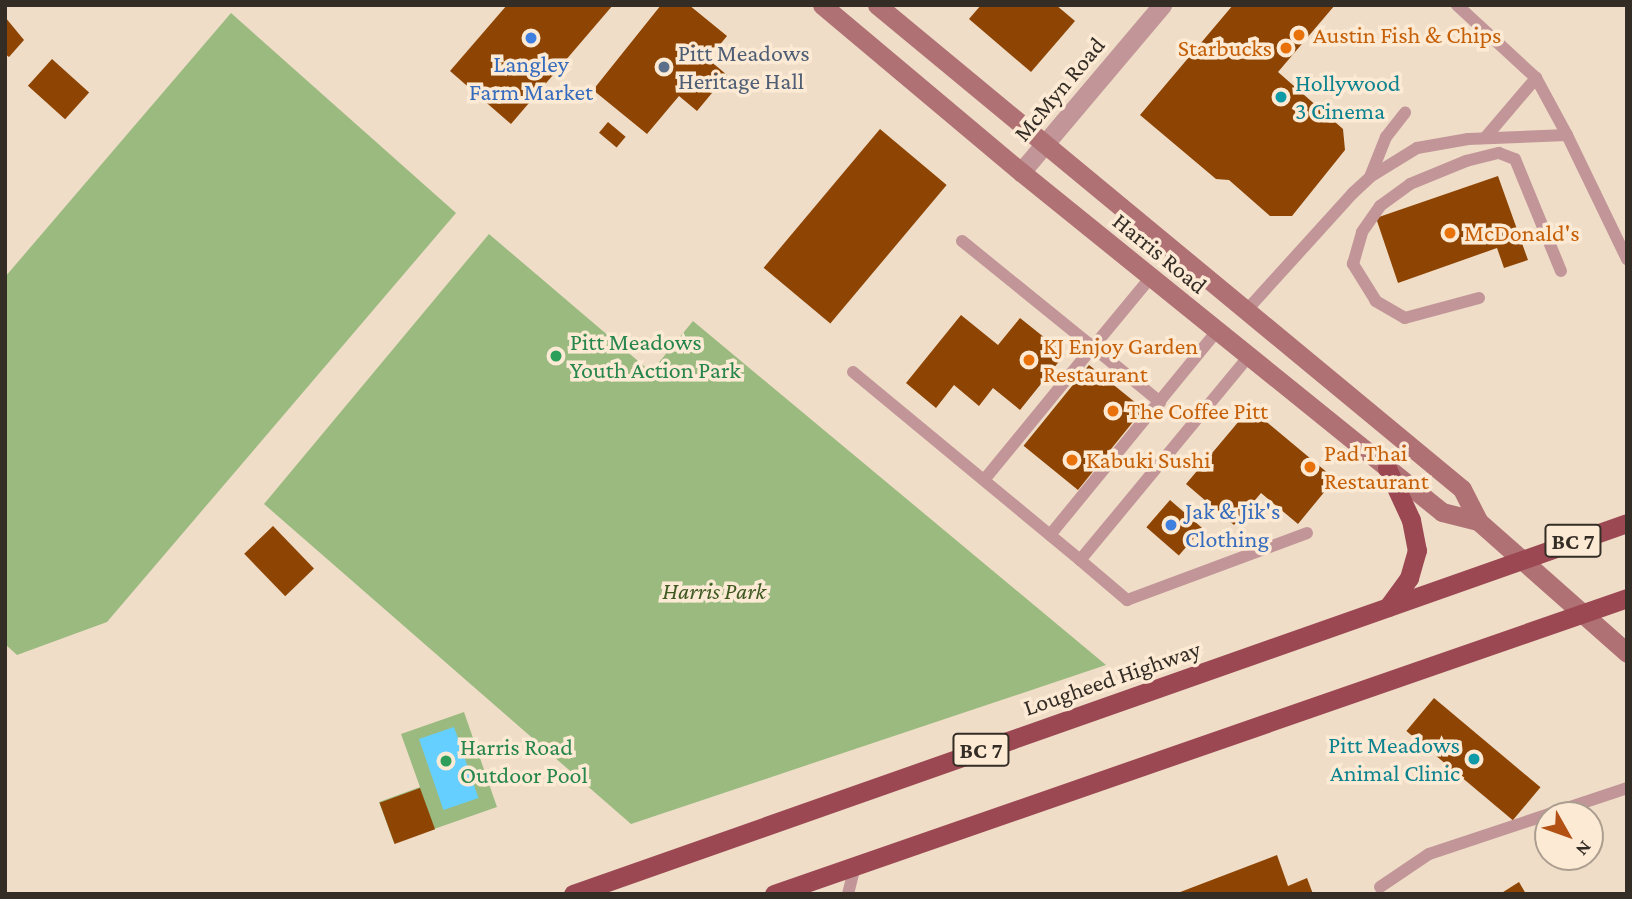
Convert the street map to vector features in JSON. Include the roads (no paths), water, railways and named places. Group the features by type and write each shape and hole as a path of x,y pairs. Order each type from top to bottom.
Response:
{"highway":[{"path":"1387,468 1411,520 1417,550 1409,578 1388,607"},
{"name":"Lougheed Highway","path":"573,894 1627,523"},
{"path":"774,894 1627,598"}],"main road":[{"name":"Harris Road","path":"822,5 1021,172 1442,512 1478,521"},
{"name":"Harris Road","path":"877,5 1462,489 1478,521 1627,653"}],"street":[{"name":"McMyn Road","path":"1021,172 1161,5"}],"lane":[{"path":"1457,5 1536,78 1627,259"},
{"path":"1485,138 1536,78"},
{"path":"1370,177 1382,146 1405,113"},
{"path":"1245,312 1370,177 1417,148 1485,138 1567,135"},
{"path":"1479,298 1405,318 1376,301 1353,264 1362,232 1380,206 1410,184 1466,161 1499,153 1515,159 1561,271"},
{"path":"962,241 1160,402"},
{"path":"984,480 1151,277"},
{"path":"1050,535 1217,331"},
{"path":"1080,560 1249,356"},
{"path":"853,372 1127,600 1307,533"},
{"path":"1380,887 1429,854 1627,788"},
{"path":"848,894 855,866"}],"water":[{"path":"454,727 478,798 443,810 419,739"}],"place":[{"name":"Austin Fish & Chips","path":"1299,35"},
{"name":"Langley Farm Market","path":"531,38"},
{"name":"Starbucks","path":"1286,48"},
{"name":"Pitt Meadows Heritage Hall","path":"664,67"},
{"name":"Hollywood 3 Cinema","path":"1281,97"},
{"name":"McDonald's","path":"1450,233"},
{"name":"Pitt Meadows Youth Action Park","path":"556,356"},
{"name":"KJ Enjoy Garden Restaurant","path":"1029,360"},
{"name":"The Coffee Pitt","path":"1113,411"},
{"name":"Kabuki Sushi","path":"1072,460"},
{"name":"Pad Thai Restaurant","path":"1310,467"},
{"name":"Jak & Jik's Clothing","path":"1171,525"},
{"name":"Pitt Meadows Animal Clinic","path":"1474,759"},
{"name":"Harris Road Outdoor Pool","path":"446,761"}],"park label":[{"name":"Harris Park","path":"714,591"}]}
